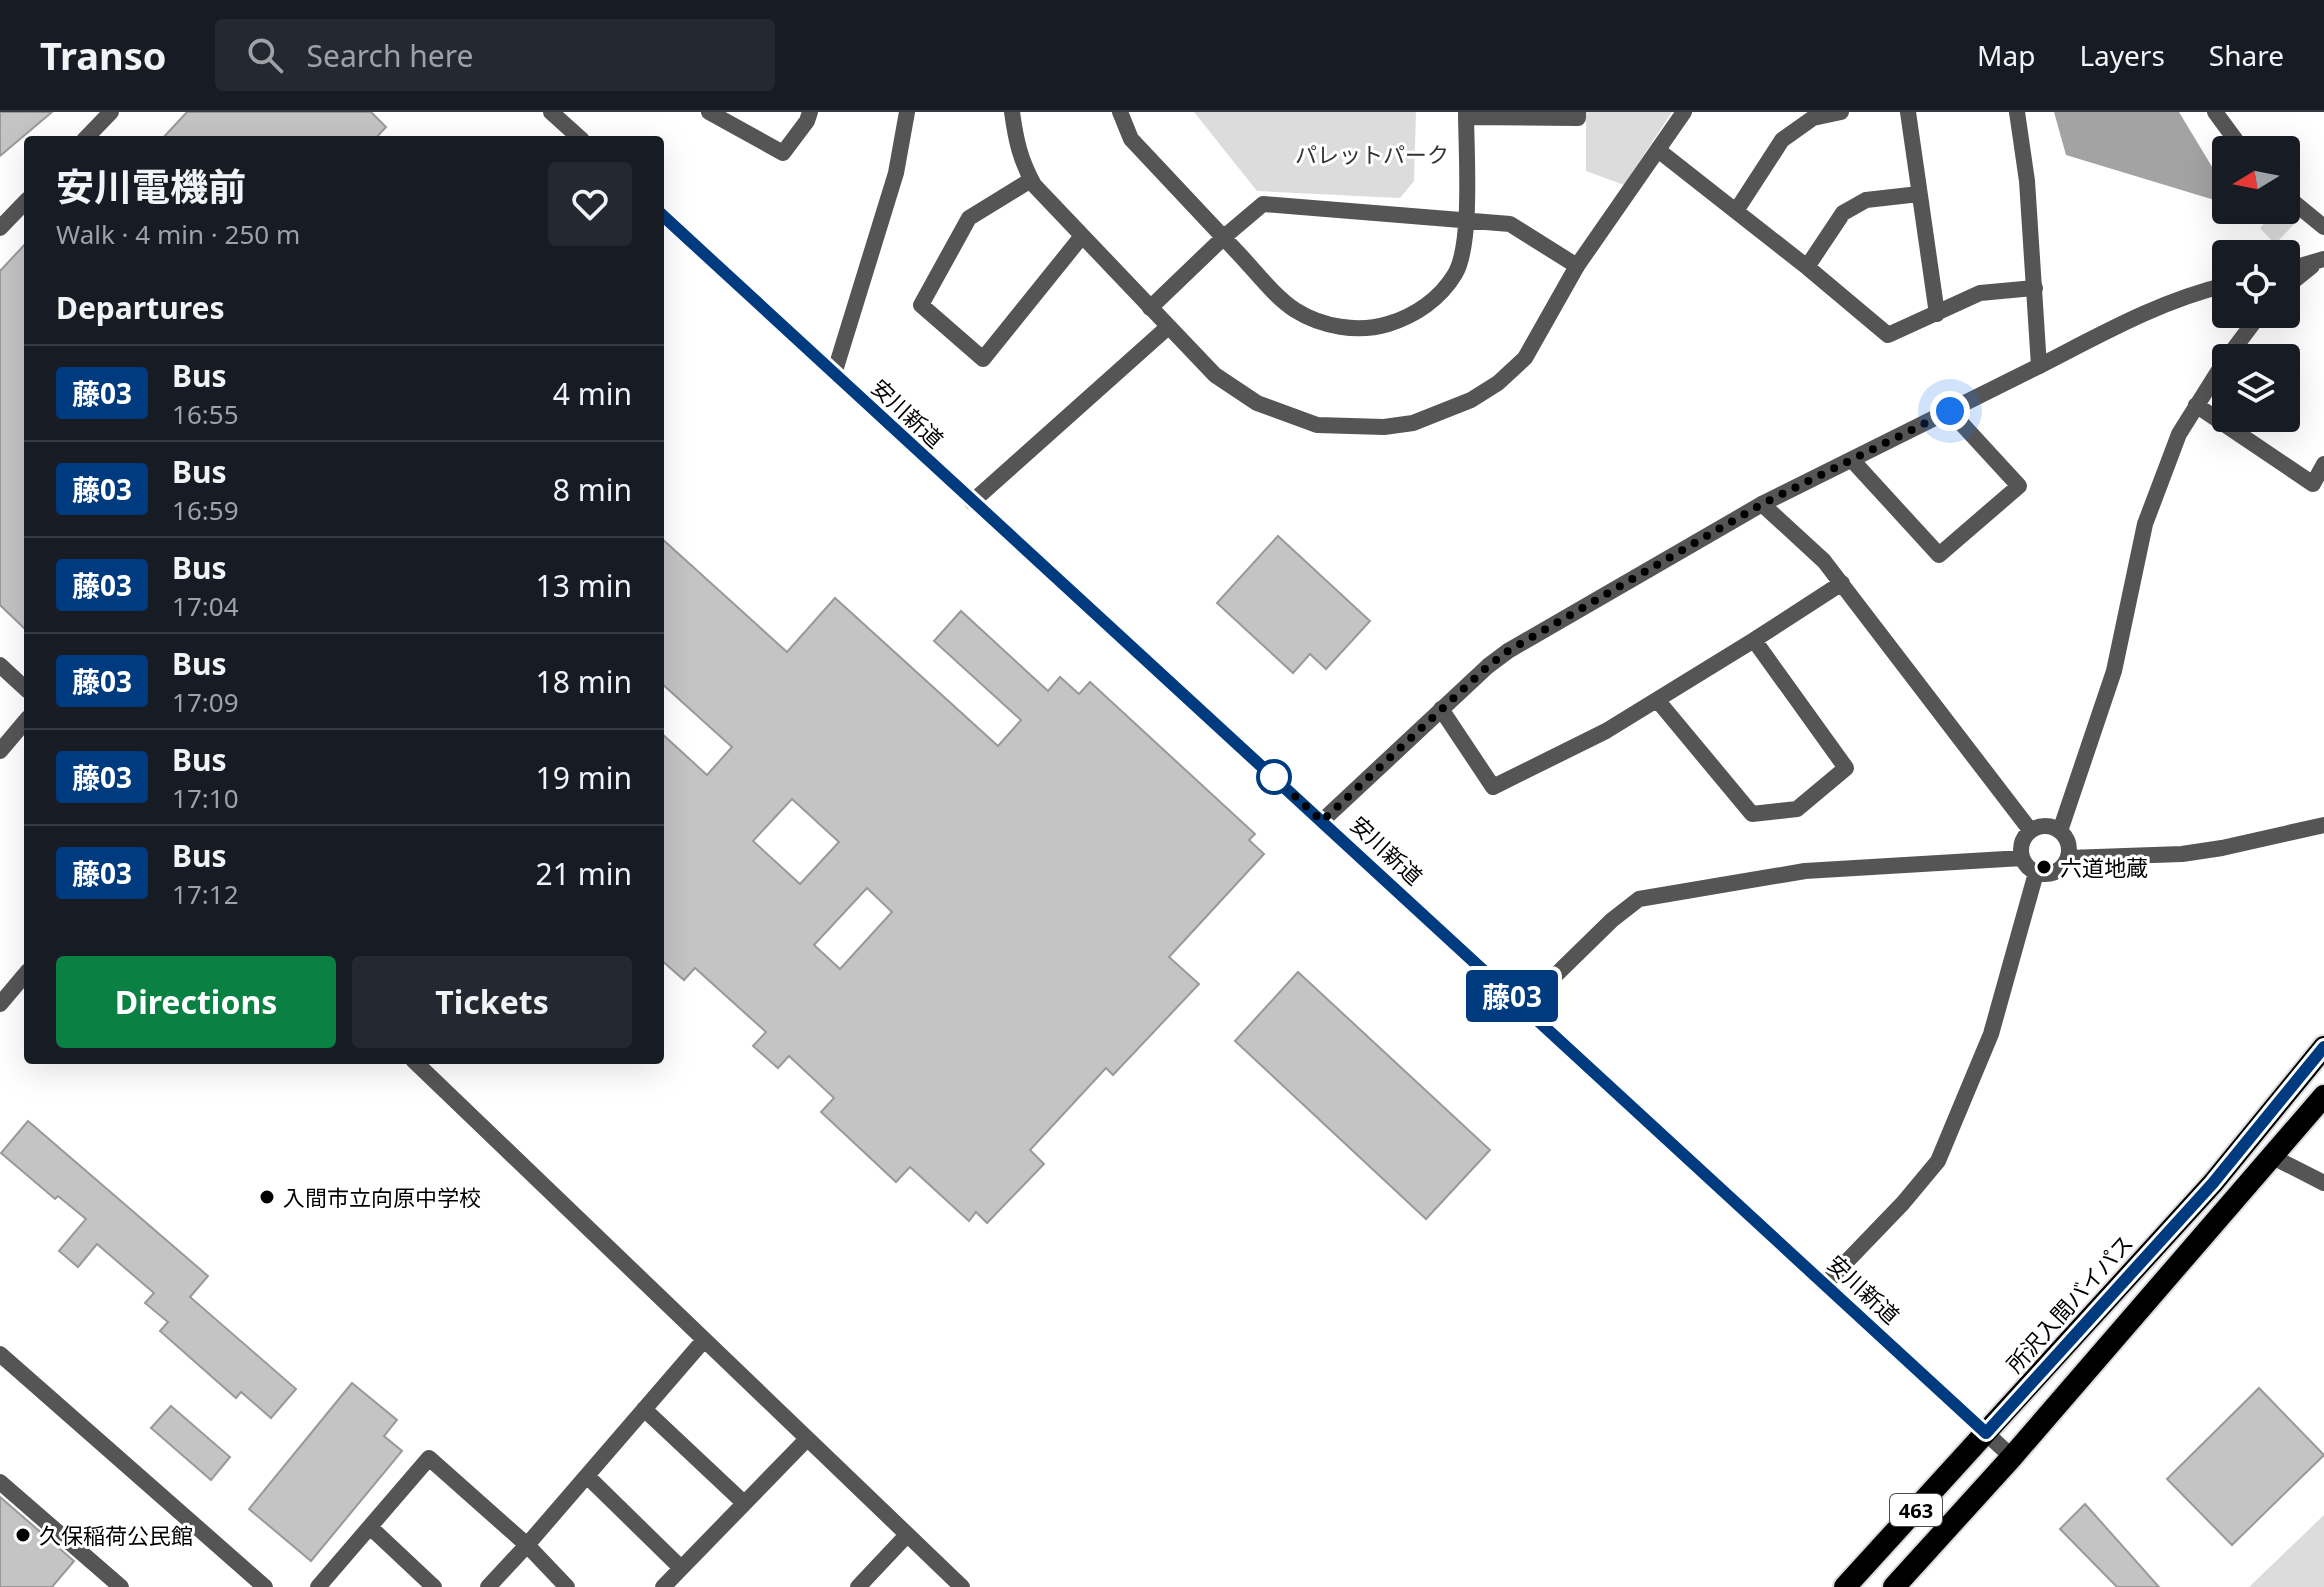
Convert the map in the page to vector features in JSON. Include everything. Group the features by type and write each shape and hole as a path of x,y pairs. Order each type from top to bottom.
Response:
{"highway":[{"name":"所沢入間バイパス","path":"1845,1587 2213,1183 2324,1047"},
{"name":"463","path":"1894,1587 2012,1457 2324,1096"}],"street":[{"path":"88,136 111,112"},
{"path":"551,112 578,136"},
{"path":"709,112 783,153 807,121 810,112"},
{"path":"834,374 896,173 907,112"},
{"path":"1012,112 1015,138 1031,180 1215,375 1257,403 1287,415 1317,425 1349,427 1413,423 1471,400 1498,383 1525,358 1577,266 1684,112"},
{"path":"1120,112 1131,139 1293,309 1316,321 1371,329 1408,318 1432,301 1456,273 1465,242 1466,114 1578,118 1578,112"},
{"path":"1736,211 1782,140 1813,118 1841,112"},
{"path":"1908,112 1937,314"},
{"path":"2017,112 2027,181 2039,366"},
{"path":"2222,115 2235,136"},
{"path":"1658,150 1888,335 1980,293 2035,288"},
{"path":"1031,180 969,218 921,305 983,359 1082,236"},
{"path":"1807,267 1843,213 1866,200 1919,194"},
{"path":"0,228 24,203"},
{"path":"1150,308 1263,204 1510,224 1577,266"},
{"path":"2300,207 2324,227"},
{"name":"安川新道","path":"664,217 2012,1457"},
{"path":"2300,266 2320,260"},
{"path":"2300,276 2320,260"},
{"path":"1322,821 1508,651 1762,504 2155,308 2212,288"},
{"path":"972,502 1168,327"},
{"path":"2237,344 2249,328"},
{"path":"2060,831 2114,671 2145,524 2179,434 2212,380"},
{"path":"2196,405 2313,484 2324,464"},
{"path":"1852,460 1939,555 2019,486 1950,411"},
{"path":"1762,504 1824,561 2030,830"},
{"path":"1441,709 1493,787 1606,731 1658,701 1842,583"},
{"path":"1658,701 1752,814 1797,809 1846,768 1754,640"},
{"path":"0,665 24,687"},
{"path":"0,751 24,723"},
{"path":"2045,825 2060,831 2068,843 2068,858 2059,870 2036,873 2025,864 2021,843 2030,830 2045,825"},
{"path":"2068,858 2182,854 2324,825"},
{"path":"1524,1006 1612,920 1639,899 1805,871 2022,858"},
{"path":"1826,1283 1903,1203 1938,1161 1991,1034 2036,873"},
{"path":"0,1004 24,976"},
{"path":"417,1064 962,1587"},
{"path":"2273,1157 2324,1183"},
{"path":"488,1587 704,1340"},
{"path":"0,1354 265,1587"},
{"path":"644,1409 744,1503"},
{"path":"663,1587 807,1439"},
{"path":"318,1587 429,1458 527,1545 567,1587"},
{"path":"587,1476 681,1568"},
{"path":"0,1482 121,1587"},
{"path":"370,1527 434,1587"},
{"path":"858,1587 907,1535"}],"green space":[{"name":"パレットパーク","path":"1194,112 1416,112 1414,181 1400,198 1257,191"},
{"path":"1586,112 1672,112 1624,185 1586,171"},
{"path":"2264,224 2294,224 2279,240 2271,240 2260,228"},
{"path":"2324,1515 2324,1587 2249,1587"}],"shaded area":[{"path":"2054,112 2179,112 2212,167 2212,199 2066,155"}],"building":[{"path":"0,112 52,112 0,156"},
{"path":"187,112 371,112 386,127 378,136 165,136"},
{"path":"24,245 24,628 0,605 0,271"},
{"path":"1278,536 1370,621 1326,669 1310,654 1293,673 1217,603"},
{"path":"664,541 787,652 835,598 998,746 1021,720 934,641 961,611 1048,691 1060,677 1079,694 1090,682 1255,834 1249,840 1264,854 1169,957 1199,984 1113,1075 1106,1068 1030,1150 1044,1164 987,1223 976,1212 969,1221 910,1167 896,1182 821,1112 834,1098 789,1056 778,1068 753,1046 766,1032 695,968 684,980 664,962 664,736 707,775 732,747 664,686","holes":["792,799 839,842 800,884 753,841","867,888 892,912 840,969 814,945"]},
{"path":"1298,972 1490,1150 1426,1219 1235,1041"},
{"path":"28,1121 208,1276 190,1297 296,1389 271,1418 241,1392 236,1398 160,1331 168,1322 145,1303 154,1293 97,1244 78,1267 59,1251 86,1219 58,1196 55,1199 1,1153"},
{"path":"352,1383 397,1420 384,1436 402,1451 311,1561 249,1509"},
{"path":"2259,1388 2324,1455 2232,1545 2167,1479"},
{"path":"171,1406 230,1457 211,1480 151,1428"},
{"name":"久保稲荷公民館","path":"0,1497 74,1561 52,1587 0,1587"},
{"path":"2085,1504 2159,1587 2117,1587 2060,1529"}],"bus line":[{"name":"藤03","path":"664,217 1986,1433 2213,1183 2324,1047"}],"place":[{"name":"六道地蔵","path":"2044,867"},
{"name":"入間市立向原中学校","path":"267,1197"},
{"name":"久保稲荷公民館","path":"23,1535"}],"route":[{"path":"1274,777 1322,821 1488,666 1508,651 1762,504 1950,411"}]}
